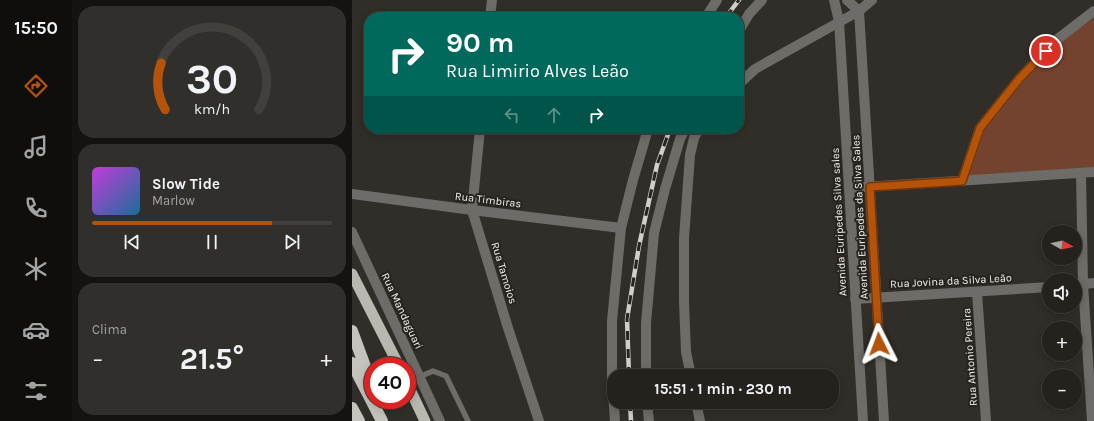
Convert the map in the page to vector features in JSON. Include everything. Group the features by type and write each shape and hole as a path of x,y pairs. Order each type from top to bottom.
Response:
{"highway":[{"path":"352,274 394,357"},
{"path":"352,331 364,364"},
{"path":"352,363 382,421"},
{"path":"416,402 425,421"},
{"path":"352,408 359,421"},
{"path":"381,409 385,421"}],"street":[{"path":"491,12 492,0"},
{"path":"709,12 717,0"},
{"path":"744,22 749,14 762,0"},
{"name":"Avenida Euripedes Silva sales","path":"834,0 840,21 863,421"},
{"path":"848,0 859,11"},
{"path":"744,79 755,69 859,11 872,0"},
{"name":"Avenida Euripedes da Silva Sales","path":"859,11 884,421"},
{"path":"962,181 980,128 1019,79 1055,41 1094,11"},
{"name":"Rua Tamoios","path":"480,134 472,210 508,328 539,421"},
{"path":"615,421 612,377 612,321 621,228 632,180 646,134"},
{"path":"646,369 646,323 654,233 665,189 682,134"},
{"path":"690,369 686,352 684,238 690,155 697,134"},
{"path":"850,188 1094,172"},
{"path":"1079,273 1081,173"},
{"name":"Rua Timbiras","path":"352,194 621,228"},
{"name":"Rua Mandaguari","path":"352,232 440,421"},
{"path":"1082,284 1094,283"},
{"name":"Rua Jovina da Silva Leão","path":"855,299 1042,287"},
{"name":"Rua Antonio Pereira","path":"977,292 986,421"},
{"path":"1082,313 1092,421"},
{"path":"648,409 649,421"},
{"path":"697,409 700,421"}],"lane":[{"path":"420,378 433,371 446,376 468,421"}],"shaded area":[{"path":"1094,18 1094,169 965,179 983,128 1021,79 1057,43"}],"railway":[{"path":"730,12 739,0"},
{"path":"629,369 627,319 639,246 657,165 668,134"},
{"path":"630,409 631,421"}],"route":[{"path":"879,344 870,187 962,181 980,128 1019,79 1046,51"}]}
